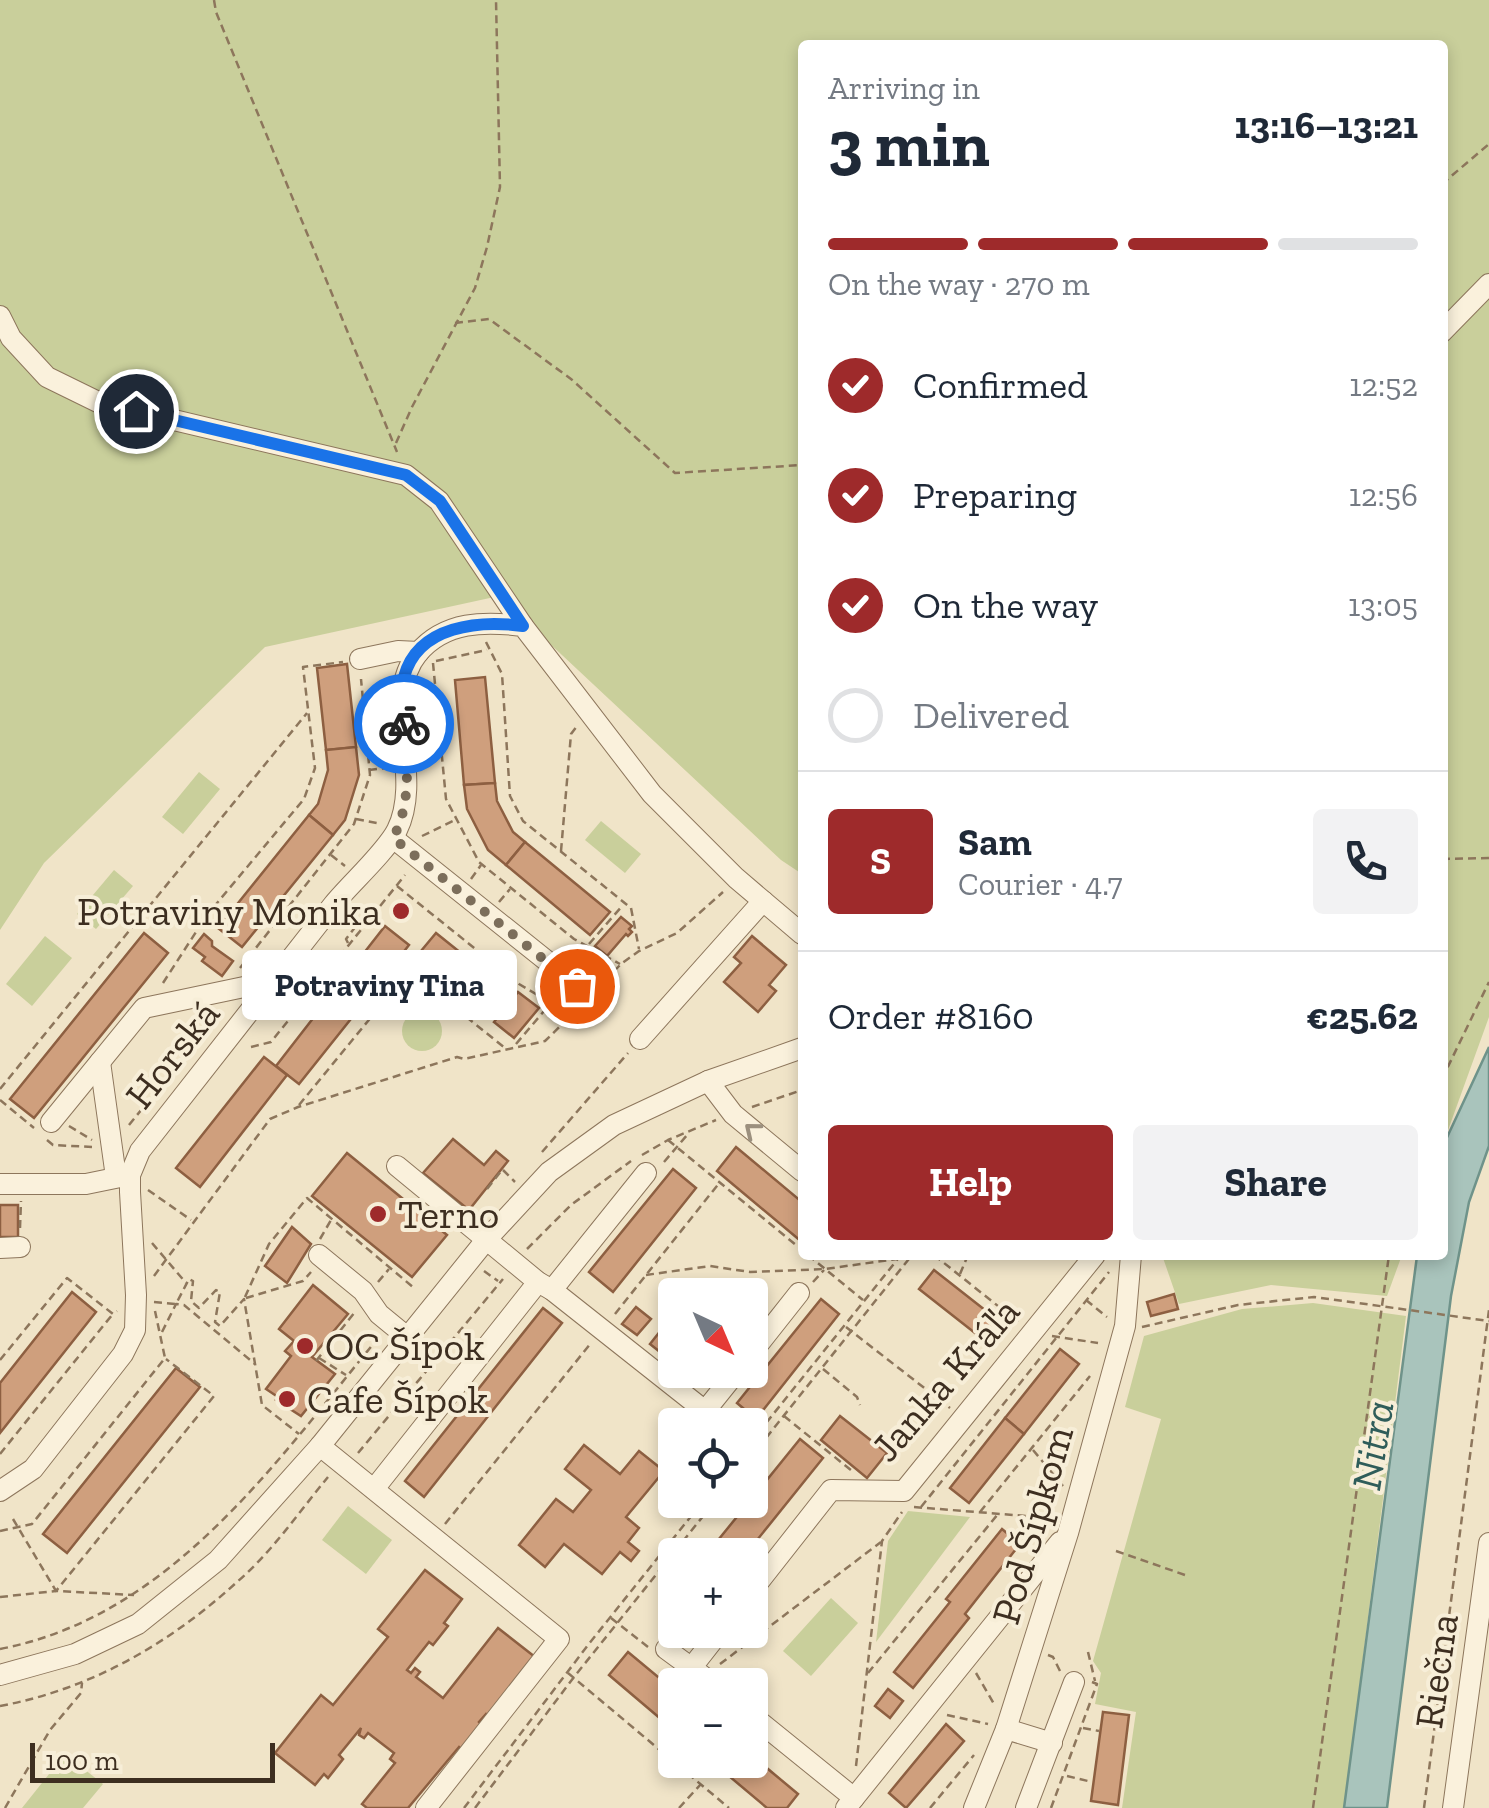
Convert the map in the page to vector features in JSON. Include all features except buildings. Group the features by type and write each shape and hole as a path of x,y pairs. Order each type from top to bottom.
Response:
{"street":[{"path":"1448,326 1489,284"},
{"path":"0,316 11,338 47,377 98,402 406,475 440,501 523,626 652,794 798,931"},
{"path":"360,659 398,651 428,656 438,636 470,624 523,626"},
{"name":"Horská","path":"123,1176 356,876 393,838 404,812 408,766 401,694 405,672 428,656"},
{"path":"393,838 418,848 577,986"},
{"path":"640,1039 763,900"},
{"path":"60,1124 100,1062 144,1008 244,987 261,996"},
{"path":"0,1675 75,1654 138,1624 218,1560 320,1446 486,1240 549,1172 614,1124 708,1082 798,1049"},
{"path":"0,1491 32,1469 123,1354 134,1330 136,1295 123,1176 100,1144 100,1062"},
{"path":"708,1082 733,1114 798,1168"},
{"path":"396,1166 658,1374"},
{"path":"374,1489 545,1286 646,1174"},
{"path":"11,1184 86,1184 123,1176"},
{"path":"321,1256 363,1290 379,1314 406,1337"},
{"name":"Janka Kráľa","path":"768,1570 831,1490 904,1491 1092,1260"},
{"name":"Pod Šípkom","path":"974,1808 1065,1526 1120,1325 1130,1260"},
{"path":"768,1333 803,1291"},
{"path":"676,1388 705,1411 724,1388"},
{"path":"320,1446 559,1639 426,1808"},
{"path":"768,1729 850,1800 1065,1526"},
{"name":"Riečna","path":"1453,1808 1489,1543"},
{"path":"661,1651 690,1668"},
{"path":"1026,1808 1052,1743 1084,1682"},
{"path":"1003,1722 1052,1743"}],"path":[{"path":"214,0 356,358 396,444 475,288 500,187 496,0"},
{"path":"1448,179 1489,144"},
{"path":"455,323 490,319 571,379 676,473 798,465"},
{"path":"497,640 485,638 502,674 510,796 523,821 630,908 639,951"},
{"path":"489,650 428,656 446,799 482,864 570,936 621,964"},
{"path":"60,1124 100,1144 210,1025 215,998 356,819 369,770 360,659 303,667 315,768 304,798 207,915 162,984"},
{"path":"0,1089 308,712"},
{"path":"365,726 379,723"},
{"path":"561,852 572,734 580,724"},
{"path":"369,770 378,769"},
{"path":"356,819 365,821"},
{"path":"250,1047 271,1042 396,886 418,848 456,819"},
{"path":"330,854 342,863"},
{"path":"1448,859 1489,858"},
{"path":"474,874 482,864"},
{"path":"308,882 313,886"},
{"path":"396,886 519,984 551,1003 581,1007"},
{"path":"148,1284 270,1119 298,1106 457,1058 545,1041 621,964 677,933 727,887"},
{"path":"503,897 511,888"},
{"path":"588,946 624,904"},
{"path":"530,919 538,910"},
{"path":"281,915 289,922"},
{"path":"348,945 346,940 356,926"},
{"path":"563,946 570,936"},
{"path":"259,943 268,949"},
{"path":"298,1106 408,971 506,1049"},
{"path":"1448,1067 1489,982"},
{"path":"514,1048 551,1003"},
{"path":"438,1019 451,1004"},
{"path":"541,1159 542,1150 640,1039"},
{"path":"646,1174 657,1170 690,1131"},
{"path":"668,1140 798,1247"},
{"path":"486,1189 502,1170 516,1183"},
{"path":"435,1537 720,1182"},
{"path":"10,1247 11,1184"},
{"path":"148,1190 192,1221"},
{"path":"216,1331 244,1298 269,1244 307,1198 414,1288"},
{"path":"244,1298 304,1281 321,1256 321,1232 332,1219"},
{"path":"148,1236 187,1284"},
{"path":"814,1260 864,1301"},
{"path":"646,1275 710,1266 750,1272 825,1269 888,1260 893,1264"},
{"path":"768,1421 896,1260"},
{"path":"768,1436 907,1260"},
{"path":"940,1260 1033,1333 1110,1344"},
{"path":"960,1276 966,1260"},
{"path":"1313,1808 1388,1260"},
{"path":"355,1457 515,1264"},
{"path":"803,1291 825,1269"},
{"path":"483,1270 500,1283"},
{"path":"920,1508 1111,1271"},
{"path":"0,1360 66,1278 113,1314"},
{"path":"160,1336 189,1280 193,1281 191,1301 199,1308 216,1290 220,1292 215,1322 220,1326"},
{"path":"1069,1286 1120,1325 1160,1325 1238,1305 1314,1297 1486,1320"},
{"path":"244,1298 262,1404 300,1435"},
{"path":"56,1591 214,1396 165,1358 153,1302 184,1304 256,1365"},
{"path":"0,1454 126,1303"},
{"path":"1424,1808 1489,1310"},
{"path":"844,1326 963,1418"},
{"path":"340,1330 317,1359 347,1375"},
{"path":"0,1650 65,1630 136,1594 200,1542 278,1462 378,1337"},
{"path":"0,1531 32,1524 165,1358"},
{"path":"77,1359 84,1364"},
{"path":"822,1368 857,1397 860,1404"},
{"path":"980,1512 1094,1372"},
{"path":"784,1416 876,1491"},
{"path":"1032,1449 1070,1495"},
{"path":"714,1668 882,1541 906,1506 998,1514 1065,1526"},
{"path":"867,1674 998,1514"},
{"path":"674,1538 690,1518"},
{"path":"686,1538 702,1518"},
{"path":"12,1519 56,1591"},
{"path":"850,1800 882,1541"},
{"path":"1116,1551 1188,1576"},
{"path":"464,1808 658,1558"},
{"path":"476,1808 658,1573"},
{"path":"0,1597 56,1591 136,1594"},
{"path":"610,1617 661,1651"},
{"path":"579,1638 588,1644"},
{"path":"1084,1682 1088,1652"},
{"path":"567,1672 730,1808"},
{"path":"979,1675 1003,1722"},
{"path":"4,1808 50,1730 81,1693 82,1684"},
{"path":"936,1712 1003,1722"},
{"path":"1082,1727 1099,1731"},
{"path":"520,1735 526,1741"},
{"path":"930,1808 983,1743"},
{"path":"1066,1775 1092,1782"},
{"path":"680,1808 701,1784"},
{"path":"473,1796 480,1801"}],"green space":[{"path":"0,0 1489,0 1489,1017 1448,1130 1448,40 798,40 798,871 781,860 499,596 265,647 44,863 0,930"},
{"path":"199,772 220,789 183,834 162,817"},
{"path":"601,821 641,854 625,873 585,840"},
{"path":"114,870 133,886 96,929 77,914"},
{"path":"45,936 72,958 32,1006 6,984"},
{"path":"422,1011 436,1017 442,1031 436,1045 422,1051 408,1045 402,1031 408,1017"},
{"path":"1164,1260 1400,1260 1387,1296 1271,1285 1179,1304"},
{"path":"1313,1303 1406,1316 1344,1808 1122,1808 1136,1712 1095,1704 1101,1673 1093,1661 1161,1419 1125,1407 1144,1336 1242,1309"},
{"path":"348,1506 392,1540 366,1574 322,1540"},
{"path":"908,1511 970,1517 876,1642 888,1541"},
{"path":"831,1598 858,1623 811,1676 783,1651"},
{"path":"65,1754 103,1784 83,1808 22,1808"}],"water":[{"path":"1489,1047 1489,1146 1469,1202 1451,1296 1387,1808 1344,1808 1416,1260 1448,1260 1448,1135"}],"way so far":[{"path":"404,724 408,766 404,812 393,838 577,986"}],"place":[{"name":"Potraviny Monika","path":"401,911"},
{"name":"Potraviny Tina","path":"577,986"},
{"name":"Terno","path":"378,1214"},
{"name":"OC Šípok","path":"305,1346"},
{"name":"Cafe Šípok","path":"287,1399"}],"route":[{"path":"136,411 402,473 440,501 523,626 470,624 438,636 419,652 405,672 401,694 404,724"}],"water label":[{"name":"Nitra","path":"1372,1445"}]}
